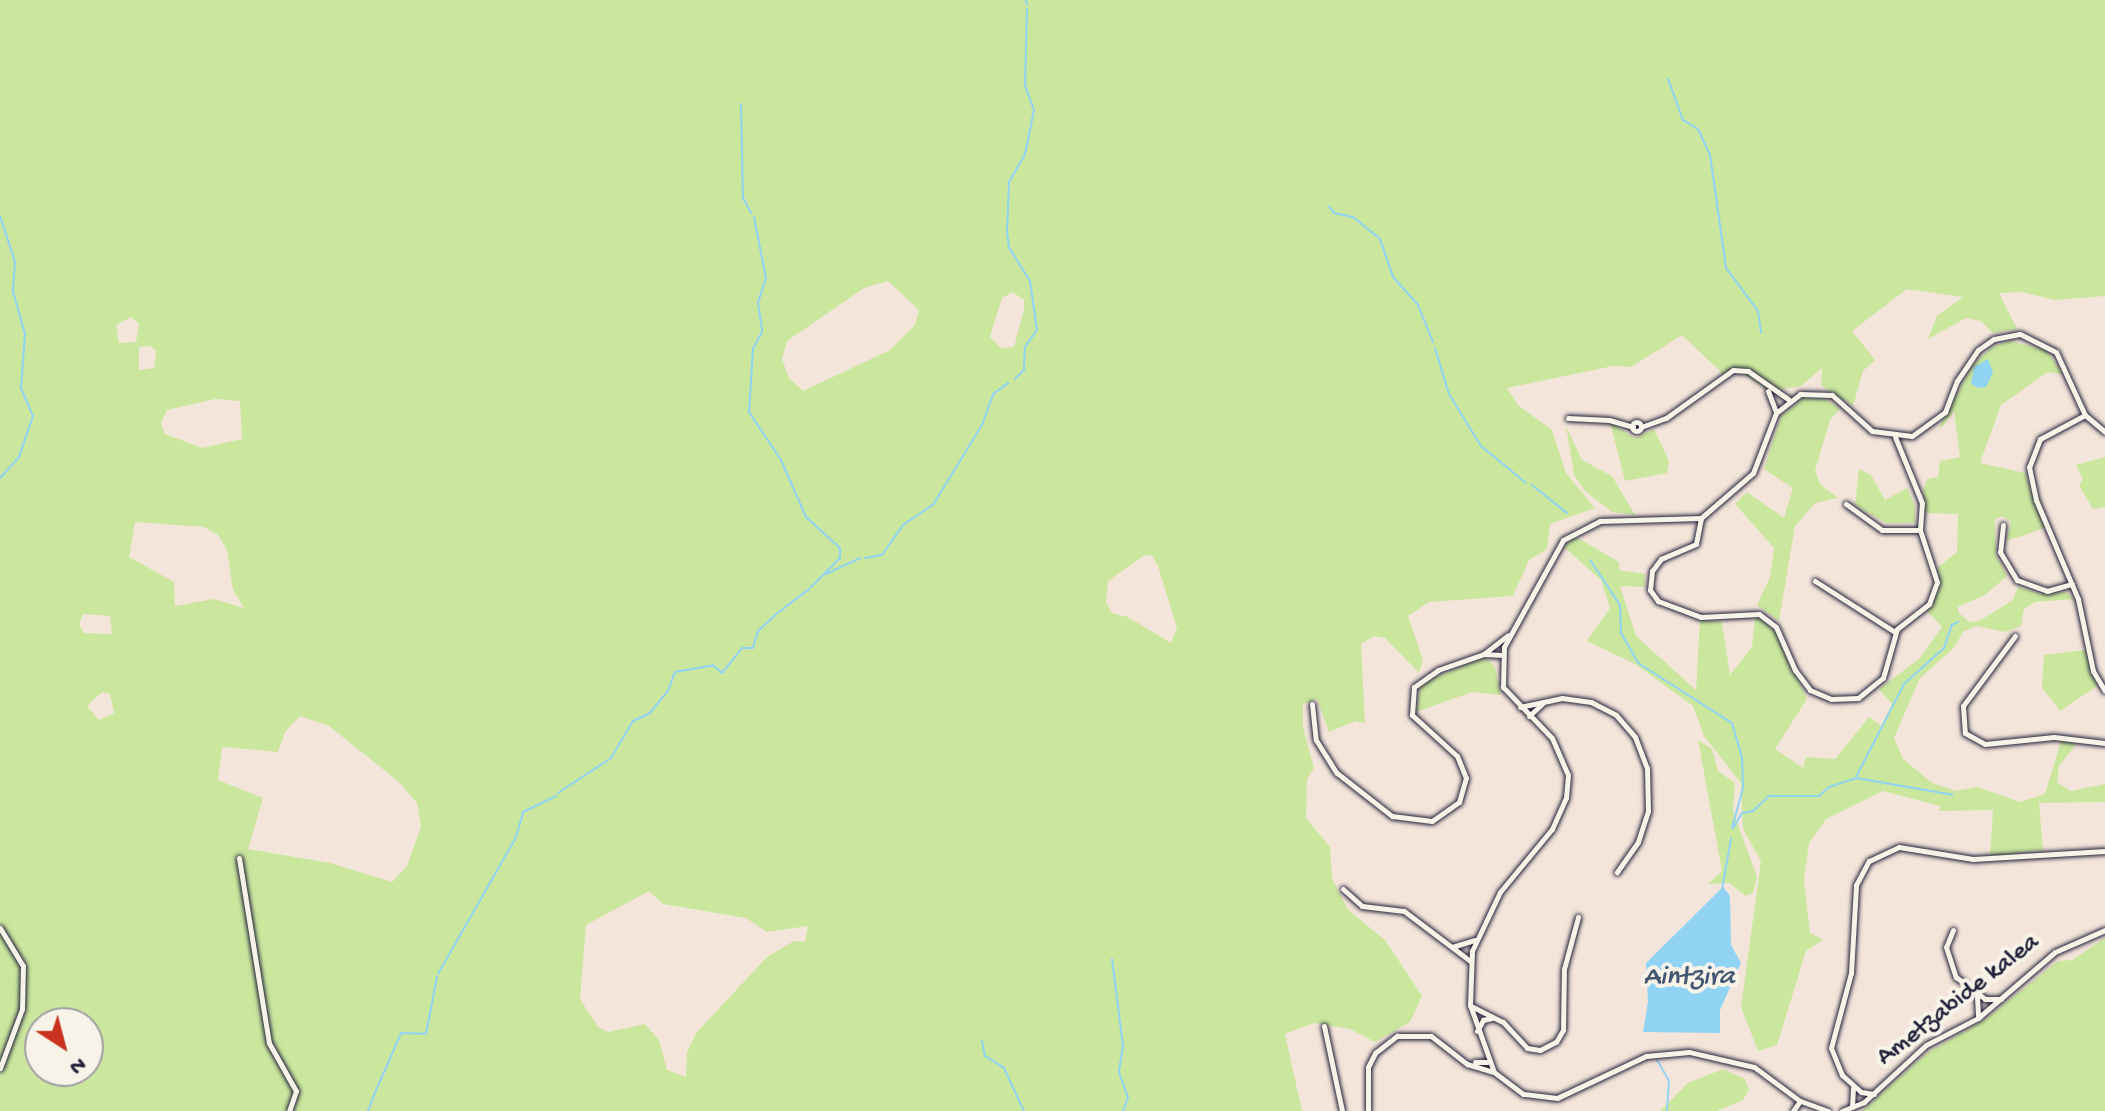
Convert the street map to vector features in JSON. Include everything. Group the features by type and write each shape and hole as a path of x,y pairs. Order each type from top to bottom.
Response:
{"street":[{"path":"1494,1072 1484,1054 1470,1005 1472,951 1500,892 1534,855 1566,798 1568,775 1559,749 1503,687 1502,655 1547,562 1574,531 1613,519 1651,523 1701,518 1753,473 1776,413 1788,399 1808,392 1832,395 1865,426 1895,437 1912,436 1945,412 1957,381 1978,350 2005,336 2036,338 2056,352 2085,415 2105,432"},
{"path":"1568,418 1609,420 1633,427 1636,431 1666,418 1725,372 1748,371 1767,389 1788,399"},
{"path":"1767,389 1776,413"},
{"path":"2072,420 2081,408"},
{"path":"2085,415 2040,439 2029,467 2036,500 2072,584 2093,671 2105,691"},
{"path":"1905,454 1912,436"},
{"path":"1701,518 1696,544 1661,559 1652,571 1650,590 1666,606 1701,617 1745,611 1766,617 1780,633 1795,670 1808,687 1831,699 1858,698 1878,684 1890,664 1895,632 1904,622 1924,610 1935,589 1936,574 1920,530 1922,503 1905,454 1895,437"},
{"path":"1846,504 1878,528 1920,530"},
{"path":"2003,525 2000,552 2017,580 2047,591 2072,584"},
{"path":"1815,581 1884,622 1895,632"},
{"path":"1884,622 1904,622"},
{"path":"1312,704 1316,740 1337,773 1392,816 1432,821 1459,802 1466,778 1457,756 1412,715 1411,693 1425,675 1484,654 1511,633"},
{"path":"2015,636 1965,702 1960,715 1965,733 1985,744 2054,737 2105,743"},
{"path":"1484,654 1502,655"},
{"path":"1520,707 1548,700 1577,699 1604,708 1627,725 1642,749 1648,811 1638,842 1617,872"},
{"path":"1529,716 1548,700"},
{"path":"1864,1102 1831,1048 1851,973 1856,885 1869,861 1899,847 1973,859 2105,851"},
{"path":"239,858 267,1034 296,1091 289,1111"},
{"path":"1343,889 1362,906 1404,911 1451,947 1472,951"},
{"path":"1473,1018 1494,1017 1527,1048 1540,1050 1556,1042 1563,1030 1564,969 1578,917"},
{"path":"0,928 23,966 22,1009 0,1068"},
{"path":"1953,930 1947,958 1956,977 1990,1008"},
{"name":"Ametzabide kalea","path":"1842,1111 1864,1102 1926,1045 1978,1018 2055,952 2105,930"},
{"path":"1461,948 1475,940"},
{"path":"1461,948 1470,962"},
{"path":"1983,1001 2002,999"},
{"path":"1978,1018 1983,1001"},
{"path":"1470,1005 1482,1016"},
{"path":"1476,1031 1482,1016"},
{"path":"1324,1026 1342,1111"},
{"path":"1368,1111 1368,1067 1387,1041 1410,1033 1428,1035 1464,1060 1494,1072 1523,1094 1557,1098 1646,1056 1689,1052 1754,1067 1800,1101 1828,1111"},
{"path":"1476,1065 1484,1054"},
{"path":"1476,1065 1488,1063"},
{"path":"1858,1094 1874,1094"},
{"path":"1852,1108 1858,1094"},
{"path":"1793,1111 1800,1101"}],"green space":[{"path":"0,0 2105,0 2105,296 2055,300 2022,292 1999,293 2017,329 1993,333 1981,321 1966,318 1928,339 1937,316 1963,297 1907,289 1852,331 1875,360 1863,371 1853,406 1821,385 1822,368 1801,386 1770,391 1740,372 1724,375 1682,335 1631,367 1613,366 1507,388 1518,405 1552,430 1566,473 1595,508 1550,524 1547,549 1529,560 1513,596 1429,602 1408,616 1423,660 1419,673 1385,638 1374,636 1361,644 1365,723 1356,721 1329,732 1317,699 1303,704 1303,728 1314,768 1307,779 1306,818 1330,847 1332,878 1348,910 1385,940 1422,996 1410,1022 1375,1042 1350,1029 1314,1023 1285,1034 1302,1111 0,1111","holes":["888,281 919,310 915,325 890,350 803,391 789,378 782,359 787,341 864,288","1013,292 1024,300 1014,347 1001,348 990,337 1002,298","131,317 139,324 136,342 119,343 116,325","150,346 156,351 154,368 139,370 139,347","215,399 240,401 242,439 202,448 165,434 161,423 167,410","135,522 204,527 218,535 227,550 233,590 244,608 214,599 175,606 174,582 129,557","1145,555 1152,556 1177,628 1171,643 1128,617 1112,613 1106,602 1108,581","83,614 110,616 112,634 84,633 79,624","102,692 110,694 114,713 99,720 87,706","300,716 329,726 399,782 417,803 421,827 407,866 392,882 330,863 248,849 263,798 218,780 222,747 278,752 285,732","649,891 663,904 746,918 767,932 808,926 805,942 794,941 767,957 696,1033 687,1053 686,1077 667,1070 659,1040 645,1024 608,1032 598,1027 580,999 586,925"]},
{"path":"2009,341 2046,350 2064,375 2048,372 2001,405 1980,463 2025,473 2045,528 2006,541 2011,522 2003,516 1995,519 1996,555 2007,576 1985,595 1958,607 1958,612 1969,622 1979,621 2013,600 2018,587 2041,594 2066,592 2074,599 2035,602 2024,609 2021,626 2005,632 1976,626 1963,632 1953,649 1920,678 1894,738 1903,759 1932,783 1956,791 1977,787 2020,802 2045,794 2061,741 2077,743 2059,766 2057,782 2071,791 2105,784 2105,802 2039,803 2043,850 2000,855 1990,855 1993,810 1939,811 1940,806 1883,791 1826,819 1809,843 1804,880 1810,933 1823,940 1806,951 1777,1045 1758,1051 1741,1007 1761,861 1743,829 1741,783 1704,736 1693,706 1635,664 1587,641 1610,608 1601,580 1564,547 1576,537 1619,562 1619,570 1645,574 1645,587 1620,586 1636,636 1696,690 1700,620 1722,622 1730,675 1752,647 1755,617 1762,619 1776,633 1807,699 1775,749 1803,768 1806,757 1835,759 1869,717 1881,726 1892,704 1879,689 1920,658 1942,627 1927,611 1939,589 1938,567 1957,552 1958,514 1926,513 1923,491 1927,479 1938,477 1940,461 1960,457 1954,411 1938,429 1972,366 1992,347"},
{"path":"1804,398 1826,399 1840,409 1830,420 1815,471 1821,485 1838,498 1815,503 1795,526 1779,621 1757,605 1770,577 1774,548 1735,504 1747,492 1784,518 1793,488 1764,469 1781,416"},
{"path":"1610,422 1635,438 1654,429 1669,461 1667,473 1625,481"},
{"path":"1566,426 1582,460 1612,476 1635,515 1612,512 1585,491 1574,475"},
{"path":"2105,457 2105,507 2093,509 2079,485 2083,479 2076,465"},
{"path":"1859,469 1871,475 1885,500 1907,488 1915,506 1915,523 1886,523 1855,505"},
{"path":"2085,650 2097,686 2060,711 2042,688 2044,655"},
{"path":"1484,657 1495,667 1501,695 1472,692 1416,712 1420,684"},
{"path":"1698,740 1712,749 1718,771 1735,783 1733,811 1757,877 1753,893 1746,896 1729,883 1708,884 1722,871"},
{"path":"2105,938 2105,1111 1862,1111 1927,1053 1986,1019 2058,961 2072,960"},
{"path":"1723,1069 1745,1079 1749,1090 1743,1100 1717,1111 1660,1111 1688,1083"}],"water":[{"path":"1988,359 1993,373 1986,387 1978,388 1971,384 1974,367"},
{"name":"Aintzira","path":"1723,887 1730,896 1731,945 1741,963 1720,1010 1720,1033 1643,1032 1648,1002 1646,963"}],"waterway":[{"path":"1026,0 1027,5"},
{"path":"1015,379 1024,370 1025,347 1037,330 1030,281 1009,248 1007,232 1009,182 1025,154 1034,110 1025,85 1027,9"},
{"path":"1668,79 1683,120 1698,129 1710,155 1726,268 1758,311 1761,333"},
{"path":"741,104 743,198 751,213"},
{"path":"1329,206 1334,213 1353,217 1380,239 1393,277 1418,305 1433,342"},
{"path":"0,216 15,262 13,292 25,334 21,388 33,416 19,457 0,478"},
{"path":"754,217 766,278 758,302 762,332 753,349 749,412 781,460 806,517 840,548 840,558 811,587"},
{"path":"1435,348 1449,394 1481,446 1526,483"},
{"path":"865,558 882,555 903,525 933,505 982,425 993,394 1008,383"},
{"path":"1532,485 1567,513"},
{"path":"826,574 861,558"},
{"path":"1590,560 1620,605 1621,633 1638,663 1732,723 1742,757 1743,788 1732,828"},
{"path":"558,793 611,758 633,721 650,713 668,691 675,672 713,665 722,673 742,648 753,648 758,631 809,589"},
{"path":"1856,777 1904,684 1944,648 1952,625 1958,622"},
{"path":"1733,828 1742,813 1753,811 1769,796 1819,796 1829,787 1856,778 1953,795"},
{"path":"438,974 516,837 523,812 556,796"},
{"path":"1722,889 1731,839"},
{"path":"1112,959 1123,1046 1119,1072 1128,1098 1123,1111"},
{"path":"378,1086 401,1033 426,1034 437,977"},
{"path":"982,1041 985,1056 1004,1068 1024,1111"},
{"path":"1657,1060 1669,1081 1667,1111"},
{"path":"368,1111 377,1088"}]}
